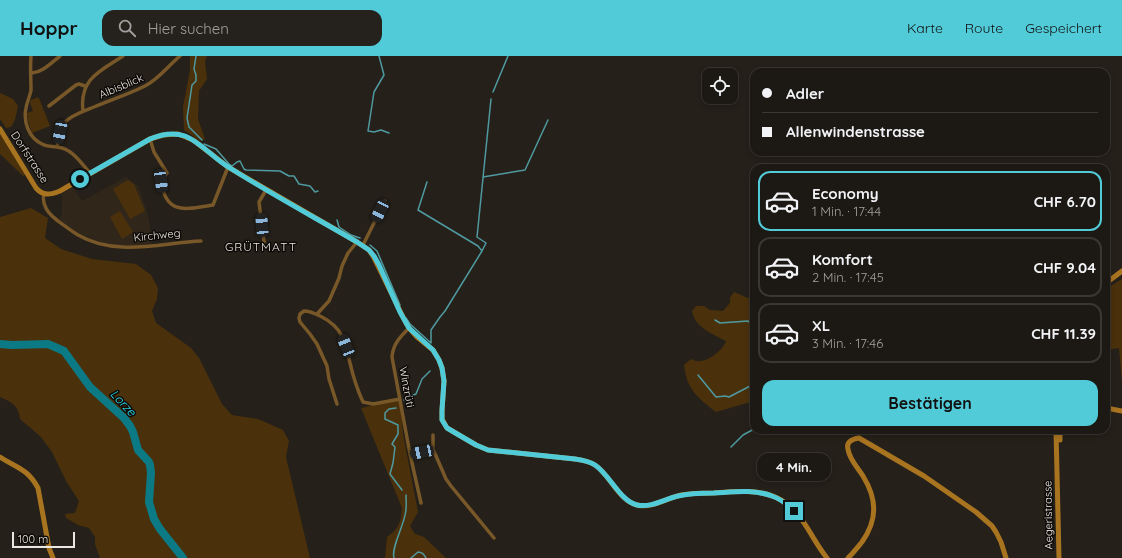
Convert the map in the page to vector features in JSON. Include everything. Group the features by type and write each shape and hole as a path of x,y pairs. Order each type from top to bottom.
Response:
{"street":[{"path":"31,56 31,92 25,108 25,115 26,125 32,137 37,142 71,152 90,173"},
{"path":"32,73 37,73 42,70 60,56"},
{"name":"Albisblick","path":"83,111 83,93 90,79 123,56"},
{"name":"Albisblick","path":"57,147 60,132 64,124 72,117 83,111 146,86 158,78 180,56"},
{"name":"Albisblick","path":"49,106 76,85 79,84 86,86"},
{"name":"Dorfstrasse","path":"0,129 36,188 44,194 60,191 150,139 169,134 185,136 200,145 228,167 363,245 371,253 379,265 400,312 409,328 433,350 439,360 444,381 442,410 443,422 447,428 470,442 494,451 588,461 600,469 626,499 637,505 647,506 688,494 757,492 772,495 787,504 794,511 827,558"},
{"path":"150,139 154,152 167,173 161,181 162,192 171,205 175,207 190,209 213,205 228,167"},
{"path":"264,242 259,202 266,190"},
{"name":"Kirchweg","path":"44,194 43,203 52,216 79,236 102,245 139,248 201,241"},
{"path":"363,245 385,200"},
{"path":"317,314 329,301 348,253 357,242"},
{"path":"1110,280 1122,272"},
{"path":"337,404 329,379 327,366 317,344 300,322 300,314 304,311 317,314 325,319 335,326 342,335 358,391 363,402 373,404 400,399"},
{"name":"Winzrüti","path":"409,328 398,339 393,349 392,357 410,454 421,503"},
{"path":"1110,409 1122,411"},
{"name":"Aegeristrasse","path":"1056,434 1056,459 1058,471"},
{"name":"Aegeristrasse","path":"1059,558 1058,471 1060,434"},
{"path":"433,435 433,449 446,479 494,538"},
{"path":"848,558 856,550 867,534 872,524 874,514 874,506 870,490 854,463 848,449 850,441 854,438 859,438 924,476 976,512 992,526 996,532 1006,558"},
{"path":"410,454 433,449"},
{"path":"0,457 20,468 34,480 38,488 49,548 53,558"}],"shaded area":[{"path":"190,56 207,56 205,61 207,79 199,91 198,119 205,139 200,141 184,130 183,107 190,70"},
{"path":"0,93 13,99 18,106 15,120 11,127 6,128 0,119"},
{"path":"38,97 50,126 32,133 27,113 33,111 30,103 31,100"},
{"path":"0,133 25,175 23,176 0,154"},
{"path":"126,177 139,187 149,219 152,245 137,246 104,244 79,234 59,219 62,214 62,194 73,187 82,201"},
{"path":"128,180 134,184 145,211 130,219 113,189"},
{"path":"31,208 48,218 45,238 61,249 92,259 136,264 151,275 158,288 157,299 152,311 156,323 191,348 199,358 222,404 232,415 258,419 283,430 289,441 286,457 310,558 100,558 95,544 95,537 89,528 78,525 66,518 65,514 75,513 79,501 66,481 52,452 41,437 20,419 18,410 14,405 0,397 0,217"},
{"path":"120,211 133,232 122,239 110,217"},
{"path":"1122,279 1122,382 1119,348 1110,349 1110,286"},
{"path":"734,292 748,298 750,297 750,402 716,412 694,393 685,374 684,365 691,359 699,361 712,357 722,348 726,341 705,330 697,322 692,311 696,306 704,306 710,310 723,311 730,303 730,298"},
{"path":"400,399 403,434 418,512 410,526 415,534 424,537 446,558 385,558 387,537 399,525 402,508 361,408"}],"waterway":[{"path":"196,56 194,69 196,81 192,85 187,118 189,127 202,140"},
{"path":"379,56 384,75 374,92 368,131 374,132 381,130 389,133"},
{"path":"493,92 508,56"},
{"path":"431,343 431,330 445,311 486,243 477,237 491,99"},
{"path":"483,177 525,170 548,120"},
{"path":"204,144 216,149 232,166 240,161 246,170 280,171 289,176 294,176 299,184 310,186 315,192 318,191"},
{"path":"427,182 418,210 478,246 482,251"},
{"path":"337,220 339,227 351,235 360,238"},
{"path":"370,245 377,251 400,305"},
{"path":"406,318 410,324 431,343"},
{"path":"715,320 720,323 748,321 750,323"},
{"name":"Lorze","path":"0,344 48,344 64,351 90,387 124,418 133,432 138,450 150,465 151,473 149,502 154,519 183,558"},
{"path":"404,400 416,394 422,379 430,371"},
{"path":"698,375 716,397 729,397 750,386"},
{"path":"396,408 389,409 385,413 385,419 398,425 398,434 392,444 395,447 390,474 402,490"},
{"path":"731,447 743,435 750,431"},
{"path":"394,558 394,549 406,513 406,495"},
{"path":"411,558 418,552 421,552 426,558"}],"district":[{"name":"GRÜTMATT","path":"261,247"}],"route":[{"path":"80,179 150,139 163,134 178,134 185,136 193,140 228,167 248,180 363,245 369,250 379,265 405,322 411,331 433,350 439,360 444,381 442,420 447,428 476,445 494,451 588,461 600,469 626,499 637,505 647,506 688,494 757,492 772,495 787,504 794,511"}]}
